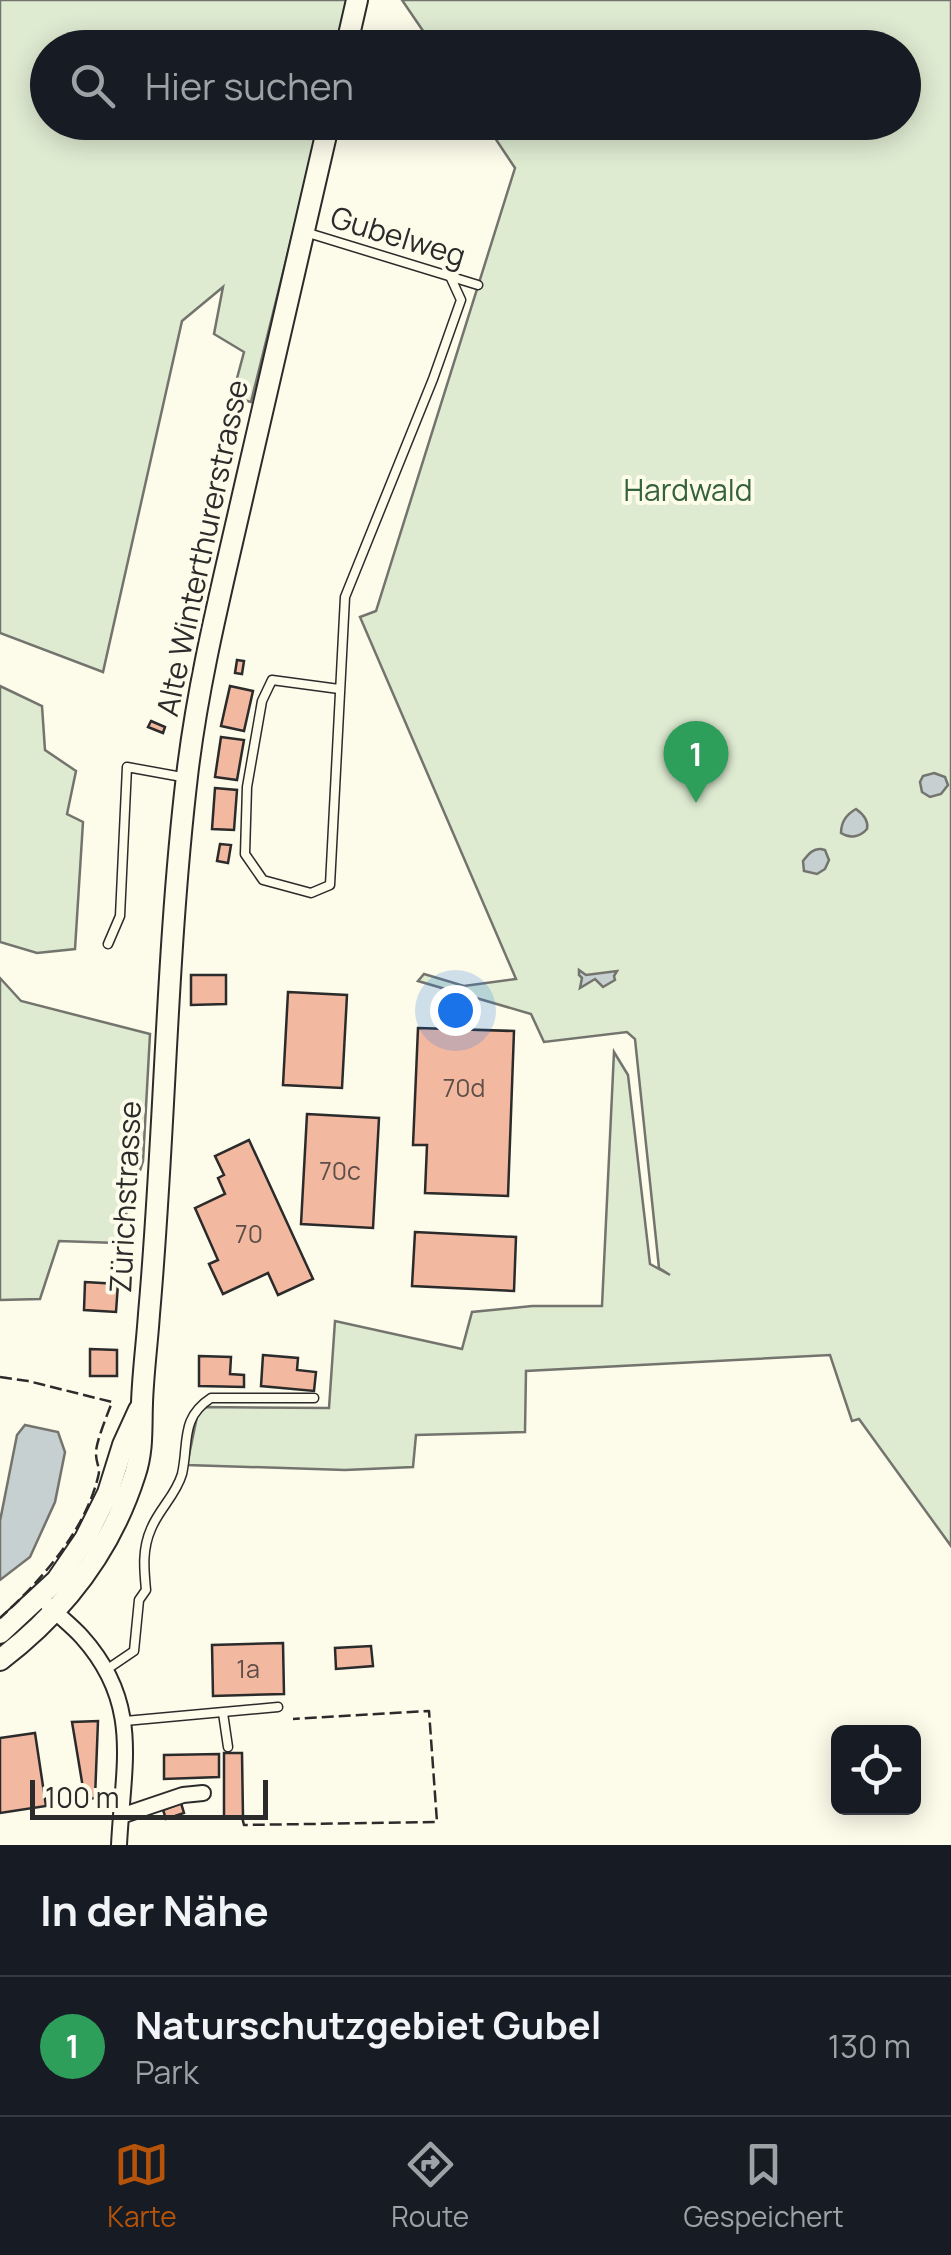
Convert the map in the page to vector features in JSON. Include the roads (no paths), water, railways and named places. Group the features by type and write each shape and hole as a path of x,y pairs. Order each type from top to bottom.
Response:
{"main road":[{"path":"350,30 357,0"},
{"name":"Alte Winterthurerstrasse","path":"169,992 187,778 202,674 325,140"},
{"name":"Zürichstrasse","path":"0,1660 20,1644 47,1605 91,1528 108,1494 122,1445 142,1405 169,992"},
{"name":"Zürichstrasse","path":"0,1634 47,1605"}],"street":[{"path":"47,1605 82,1638 106,1670 125,1720 119,1845"},
{"path":"121,1816 183,1795 204,1793"}],"lane":[{"name":"Gubelweg","path":"304,231 478,284"},
{"path":"339,689 272,680 262,701 247,787 245,854 263,880 310,894 330,885 345,598 461,300 450,276"},
{"path":"108,944 120,916 127,767 187,778"},
{"path":"106,1670 134,1651 139,1600 146,1590 143,1558 151,1528 182,1475 186,1435 199,1406 212,1398 314,1398"},
{"path":"125,1720 278,1708"},
{"path":"223,1713 228,1747"}],"place":[{"name":"Naturschutzgebiet Gubel","path":"696,803"}],"park label":[{"name":"Hardwald","path":"688,491"}]}
